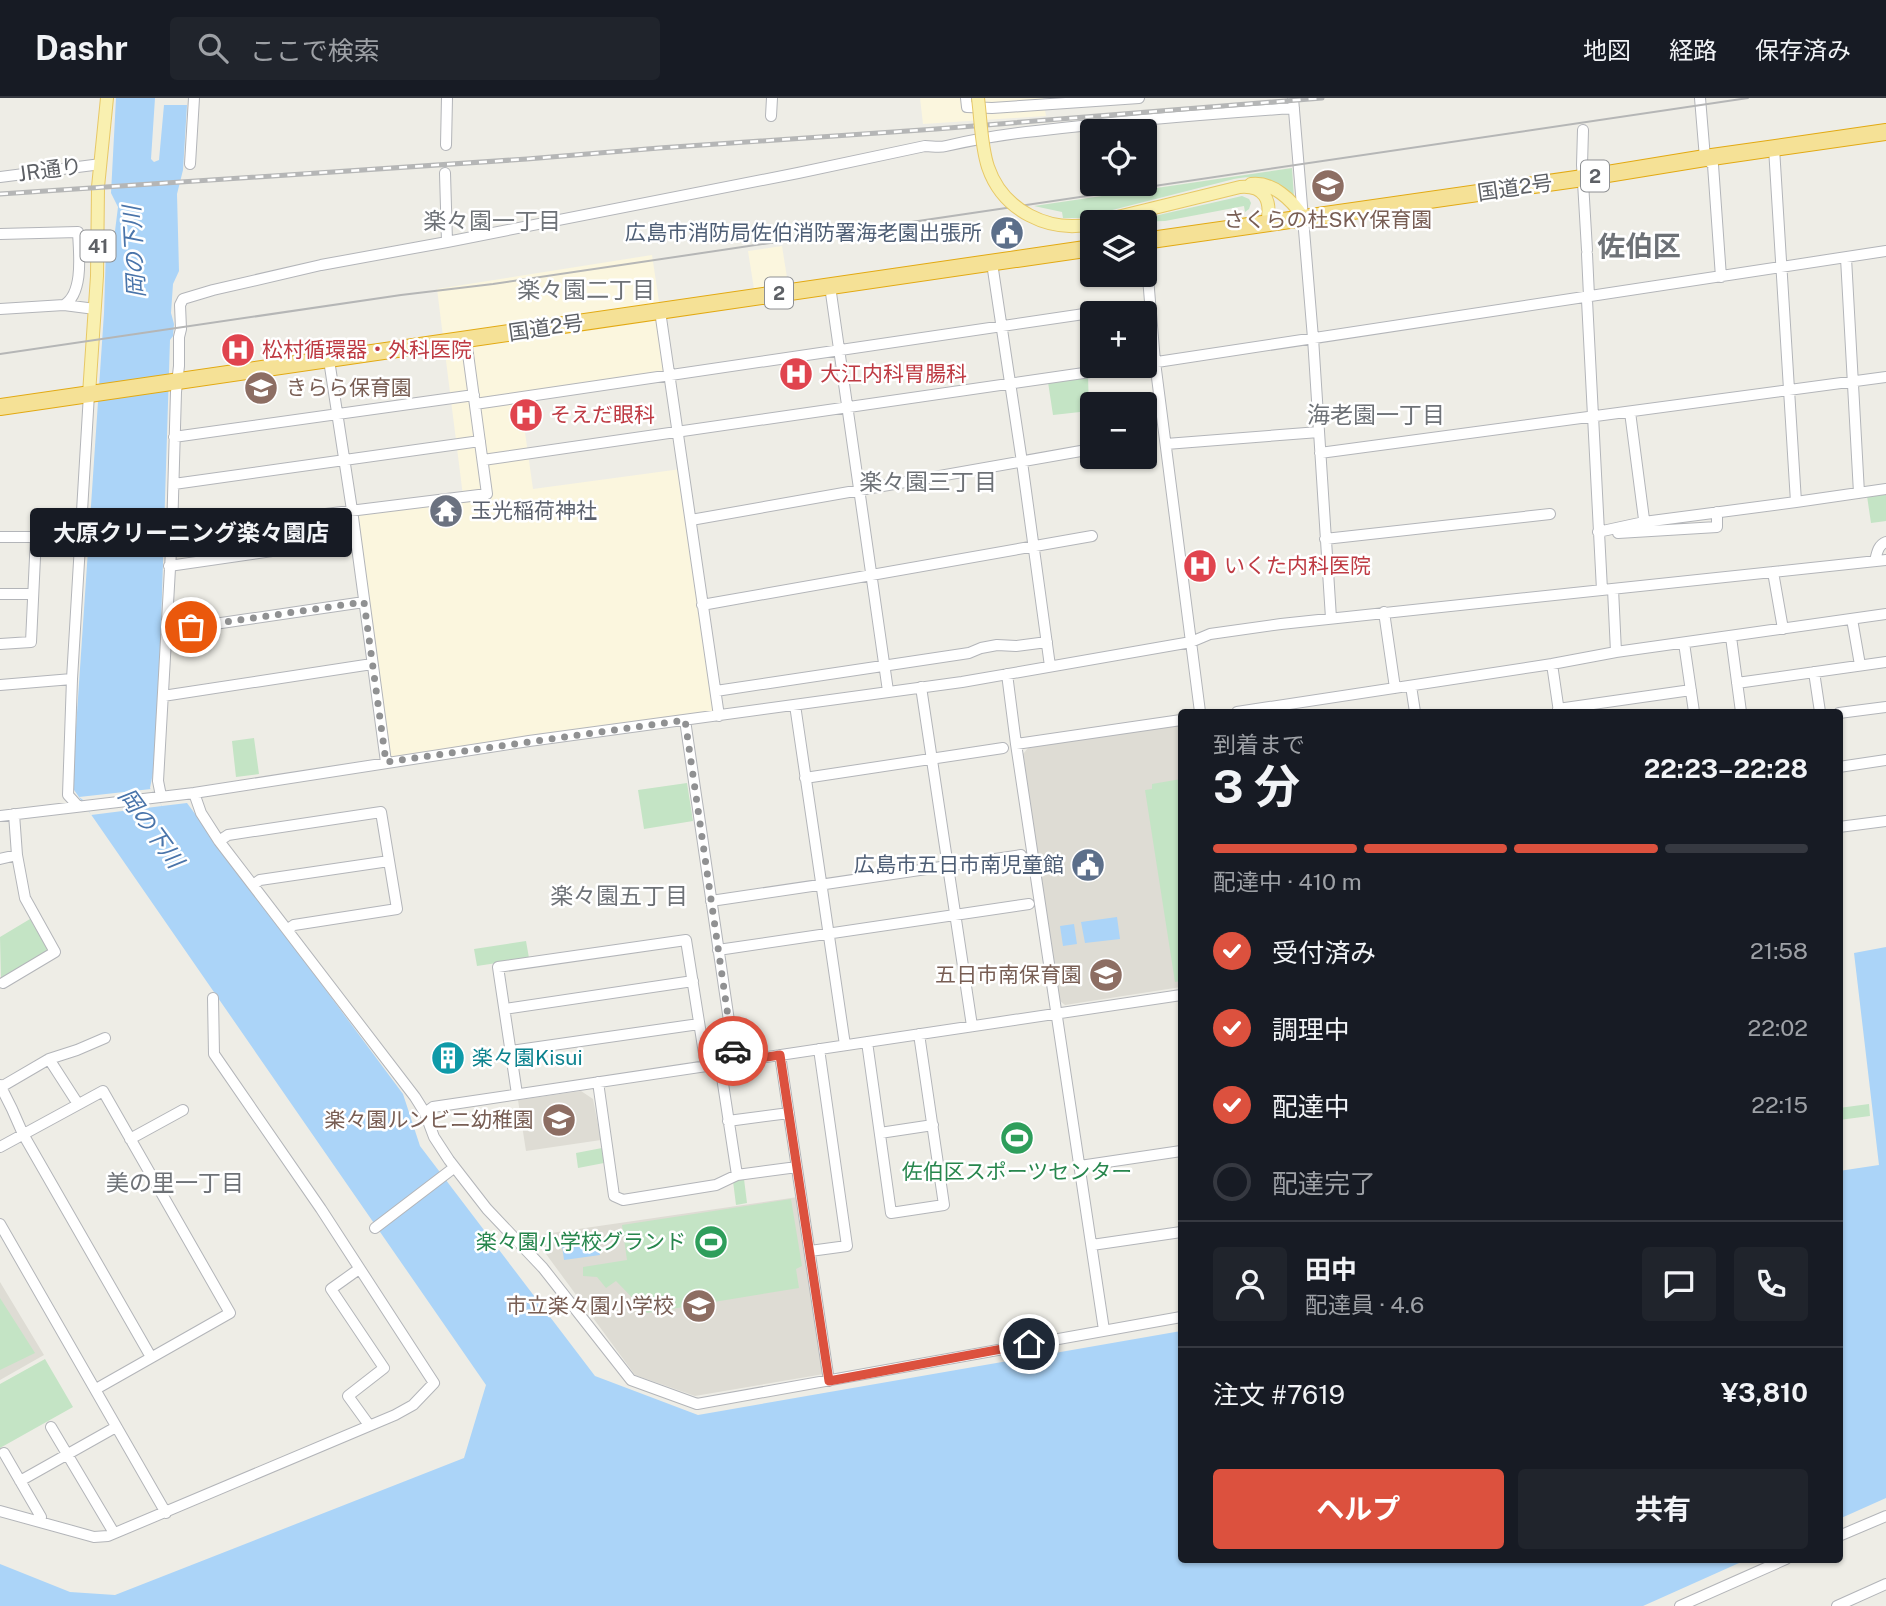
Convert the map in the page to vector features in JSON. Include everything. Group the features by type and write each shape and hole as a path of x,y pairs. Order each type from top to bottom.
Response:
{"highway":[{"name":"国道2号","path":"1157,239 1886,132"},
{"name":"国道2号","path":"0,407 1080,250"}],"main road":[{"name":"41","path":"94,393 98,187 107,98"},
{"path":"971,101 992,178 1012,204 1031,217 1056,225 1080,225"},
{"path":"1147,210 1257,183 1272,187 1303,217"},
{"path":"1240,187 1255,188 1267,198 1267,223"}],"street":[{"path":"190,163 194,98"},
{"path":"446,145 447,98"},
{"path":"771,116 772,98"},
{"path":"971,101 991,103 1139,98"},
{"path":"1700,98 1705,158 1713,165 1721,277"},
{"path":"158,797 174,484 174,382 181,329 181,302 187,297 321,265 925,146 944,146 999,135 1293,103 1331,618"},
{"path":"1583,130 1587,300 1598,531 1616,652"},
{"path":"1774,148 1796,502"},
{"name":"JR通り","path":"0,177 101,164"},
{"path":"445,173 447,242"},
{"path":"0,234 78,232 79,265 75,294 67,306"},
{"path":"1157,362 1886,251"},
{"path":"1846,257 1860,493"},
{"path":"992,263 1050,666"},
{"path":"79,265 97,265"},
{"path":"830,286 888,691"},
{"path":"0,309 67,306 95,309"},
{"path":"660,311 719,716"},
{"path":"174,437 338,414 669,375 1080,314"},
{"path":"172,533 487,494 466,339"},
{"path":"329,360 386,762"},
{"path":"483,460 1080,374"},
{"path":"1320,453 1886,377"},
{"path":"1153,378 1166,444 1200,709"},
{"path":"80,806 68,795 80,537 94,393"},
{"path":"1630,412 1645,527"},
{"path":"1166,444 1319,432"},
{"path":"174,484 480,441"},
{"path":"691,520 1080,451"},
{"path":"1598,531 1645,527 1717,512 1886,489"},
{"path":"1325,540 1549,514"},
{"path":"0,644 31,642 36,536"},
{"path":"702,606 1092,536"},
{"path":"0,537 80,537"},
{"path":"169,566 355,539"},
{"path":"0,816 194,793 386,762 921,687 1191,642 1210,634 1384,612 1881,560 1878,549 1886,542"},
{"path":"1773,572 1783,629"},
{"path":"0,594 32,594"},
{"path":"167,631 364,602"},
{"path":"1384,612 1395,688"},
{"path":"1289,708 1616,652 1886,614"},
{"path":"1853,619 1860,665"},
{"path":"1731,637 1741,709"},
{"path":"716,691 969,653 997,645 1016,646 1047,642"},
{"path":"1684,643 1693,709"},
{"path":"1737,683 1886,662"},
{"path":"163,696 372,664"},
{"path":"1552,664 1558,709"},
{"path":"1814,672 1820,709"},
{"path":"1007,674 1104,1330"},
{"path":"0,685 72,679"},
{"path":"1411,686 1415,709"},
{"path":"921,687 972,1026"},
{"path":"1586,709 1614,707 1690,690"},
{"path":"794,705 845,1045"},
{"path":"1843,712 1886,707"},
{"path":"685,720 735,1062"},
{"path":"1016,744 1178,720"},
{"path":"805,778 1003,748"},
{"path":"1843,766 1886,760"},
{"path":"194,793 201,813 219,841 425,1112 434,1137 449,1160 487,1209 543,1268 631,1380 697,1404 1178,1318"},
{"path":"219,841 228,835 381,812 397,909 294,925 288,929"},
{"path":"3,983 55,952 26,898 14,814"},
{"path":"1843,826 1886,821"},
{"path":"0,859 18,855"},
{"path":"710,901 1021,855"},
{"path":"254,884 260,880 389,861"},
{"path":"718,950 1028,904"},
{"path":"517,1094 498,967 538,961 686,940 706,1066"},
{"path":"505,1009 693,981"},
{"path":"425,1112 433,1107 1178,995"},
{"path":"0,1511 94,1538 108,1536 413,1405 434,1382 214,1054 213,998"},
{"path":"511,1051 699,1024"},
{"path":"867,1042 891,1213 944,1205 919,1034"},
{"path":"105,1038 49,1059 1,1086 23,1135 151,1357"},
{"path":"810,1251 848,1246 820,1049"},
{"path":"780,1055 829,1381"},
{"path":"49,1059 78,1104"},
{"path":"720,1064 737,1175"},
{"path":"598,1082 614,1196 623,1200 716,1185 737,1175 797,1167"},
{"path":"0,1147 103,1091 230,1313 96,1390"},
{"path":"130,1139 183,1110"},
{"path":"728,1121 789,1113"},
{"path":"880,1133 933,1125"},
{"path":"1080,1166 1178,1151"},
{"path":"375,1227 451,1170"},
{"path":"0,1224 166,1513"},
{"path":"1092,1245 1178,1232"},
{"path":"359,1269 331,1289 384,1368 348,1396 369,1425"},
{"path":"51,1427 114,1533"},
{"path":"20,1480 116,1427"},
{"path":"4,1453 41,1517 40,1522"},
{"path":"1843,1534 1886,1516"},
{"path":"1680,1606 1777,1563"},
{"path":"1837,1606 1886,1584"}],"shaded area":[{"path":"920,98 1043,98 1046,116 923,124"},
{"path":"782,246 788,284 754,289 748,251"},
{"path":"652,255 670,375 520,397 533,489 681,469 720,715 386,762 352,510 463,496 437,289"},
{"path":"1178,724 1178,987 1065,1005 1060,1001 1023,754 1028,748"},
{"name":"楽々園ルンビニ幼稚園","path":"581,1091 593,1099 601,1140 526,1151 518,1100"},
{"name":"市立楽々園小学校","path":"798,1197 824,1374 695,1396 635,1375 535,1239 544,1234"},
{"path":"0,1282 44,1355 0,1380"}],"green space":[{"path":"1292,168 1294,198 1260,178 1244,177 1112,210 1080,210 1080,218 1063,218 1062,212 1034,206 1102,196 1157,196 1157,188"},
{"path":"1242,196 1251,203 1245,212 1244,206 1165,221 1157,221 1157,215"},
{"path":"1088,378 1088,392 1080,392 1080,412 1053,415 1048,382"},
{"path":"1886,493 1886,521 1871,523 1867,496"},
{"path":"254,738 259,774 236,777 232,741"},
{"path":"1178,780 1178,982 1175,982 1145,790 1152,789 1152,784"},
{"path":"687,783 693,821 644,829 638,790"},
{"path":"30,919 48,950 1,979 0,937"},
{"path":"526,941 529,958 477,966 474,949"},
{"path":"1869,1104 1870,1116 1843,1119 1843,1107"},
{"path":"602,1148 604,1163 578,1168 576,1153"},
{"path":"744,1179 747,1203 736,1205 733,1181"},
{"name":"楽々園小学校グランド","path":"791,1199 802,1266 796,1269 799,1288 647,1313 616,1281 606,1288 597,1277 583,1276 583,1267 627,1260 622,1225"},
{"path":"0,1298 35,1353 0,1370"},
{"path":"45,1359 73,1407 0,1448 0,1384"}],"water":[{"name":"岡の下川","path":"116,98 155,98 151,159 154,162 159,160 164,105 187,105 183,170 177,194 179,271 173,284 171,313 174,324 170,340 157,753 150,788 162,806 187,803 403,1094 420,1146 595,1376 698,1415 1178,1332 1178,1563 1739,1563 1643,1606 0,1606 0,1564 70,1592 115,1595 464,1458 486,1385 72,787 106,248 113,247 118,207 111,193"},
{"path":"1117,917 1120,939 1085,943 1081,922"},
{"path":"1074,924 1077,944 1063,946 1060,926"},
{"path":"1886,947 1886,1498 1843,1517 1843,1170 1879,1165 1854,953"},
{"path":"597,1233 600,1255 564,1260 562,1245 583,1243 583,1235"}],"pier":[{"path":"151,789 162,806 91,815 79,797"}],"tram line":[{"path":"0,354 493,284 1748,98"}],"railway":[{"path":"0,194 527,159 1322,98"}],"way so far":[{"path":"191,627 364,602 386,762 685,720 733,1051"}],"place":[{"name":"さくらの杜SKY保育園","path":"1328,186"},
{"name":"広島市消防局佐伯消防署海老園出張所","path":"1007,233"},
{"name":"松村循環器・外科医院","path":"238,350"},
{"name":"大江内科胃腸科","path":"796,374"},
{"name":"きらら保育園","path":"261,388"},
{"name":"そえだ眼科","path":"526,415"},
{"name":"玉光稲荷神社","path":"446,511"},
{"name":"いくた内科医院","path":"1200,566"},
{"name":"大原クリーニング楽々園店","path":"191,627"},
{"name":"広島市五日市南児童館","path":"1088,865"},
{"name":"五日市南保育園","path":"1106,975"},
{"name":"楽々園Kisui","path":"448,1058"},
{"name":"楽々園ルンビニ幼稚園","path":"559,1120"},
{"name":"佐伯区スポーツセンター","path":"1017,1138"},
{"name":"楽々園小学校グランド","path":"711,1242"},
{"name":"市立楽々園小学校","path":"699,1306"}],"district":[{"name":"楽々園一丁目","path":"492,221"},
{"name":"佐伯区","path":"1639,246"},
{"name":"楽々園二丁目","path":"586,290"},
{"name":"海老園一丁目","path":"1376,415"},
{"name":"楽々園三丁目","path":"928,482"},
{"name":"楽々園五丁目","path":"619,896"},
{"name":"美の里一丁目","path":"175,1183"}],"route":[{"path":"733,1051 735,1062 780,1055 829,1381 1029,1344"}]}
